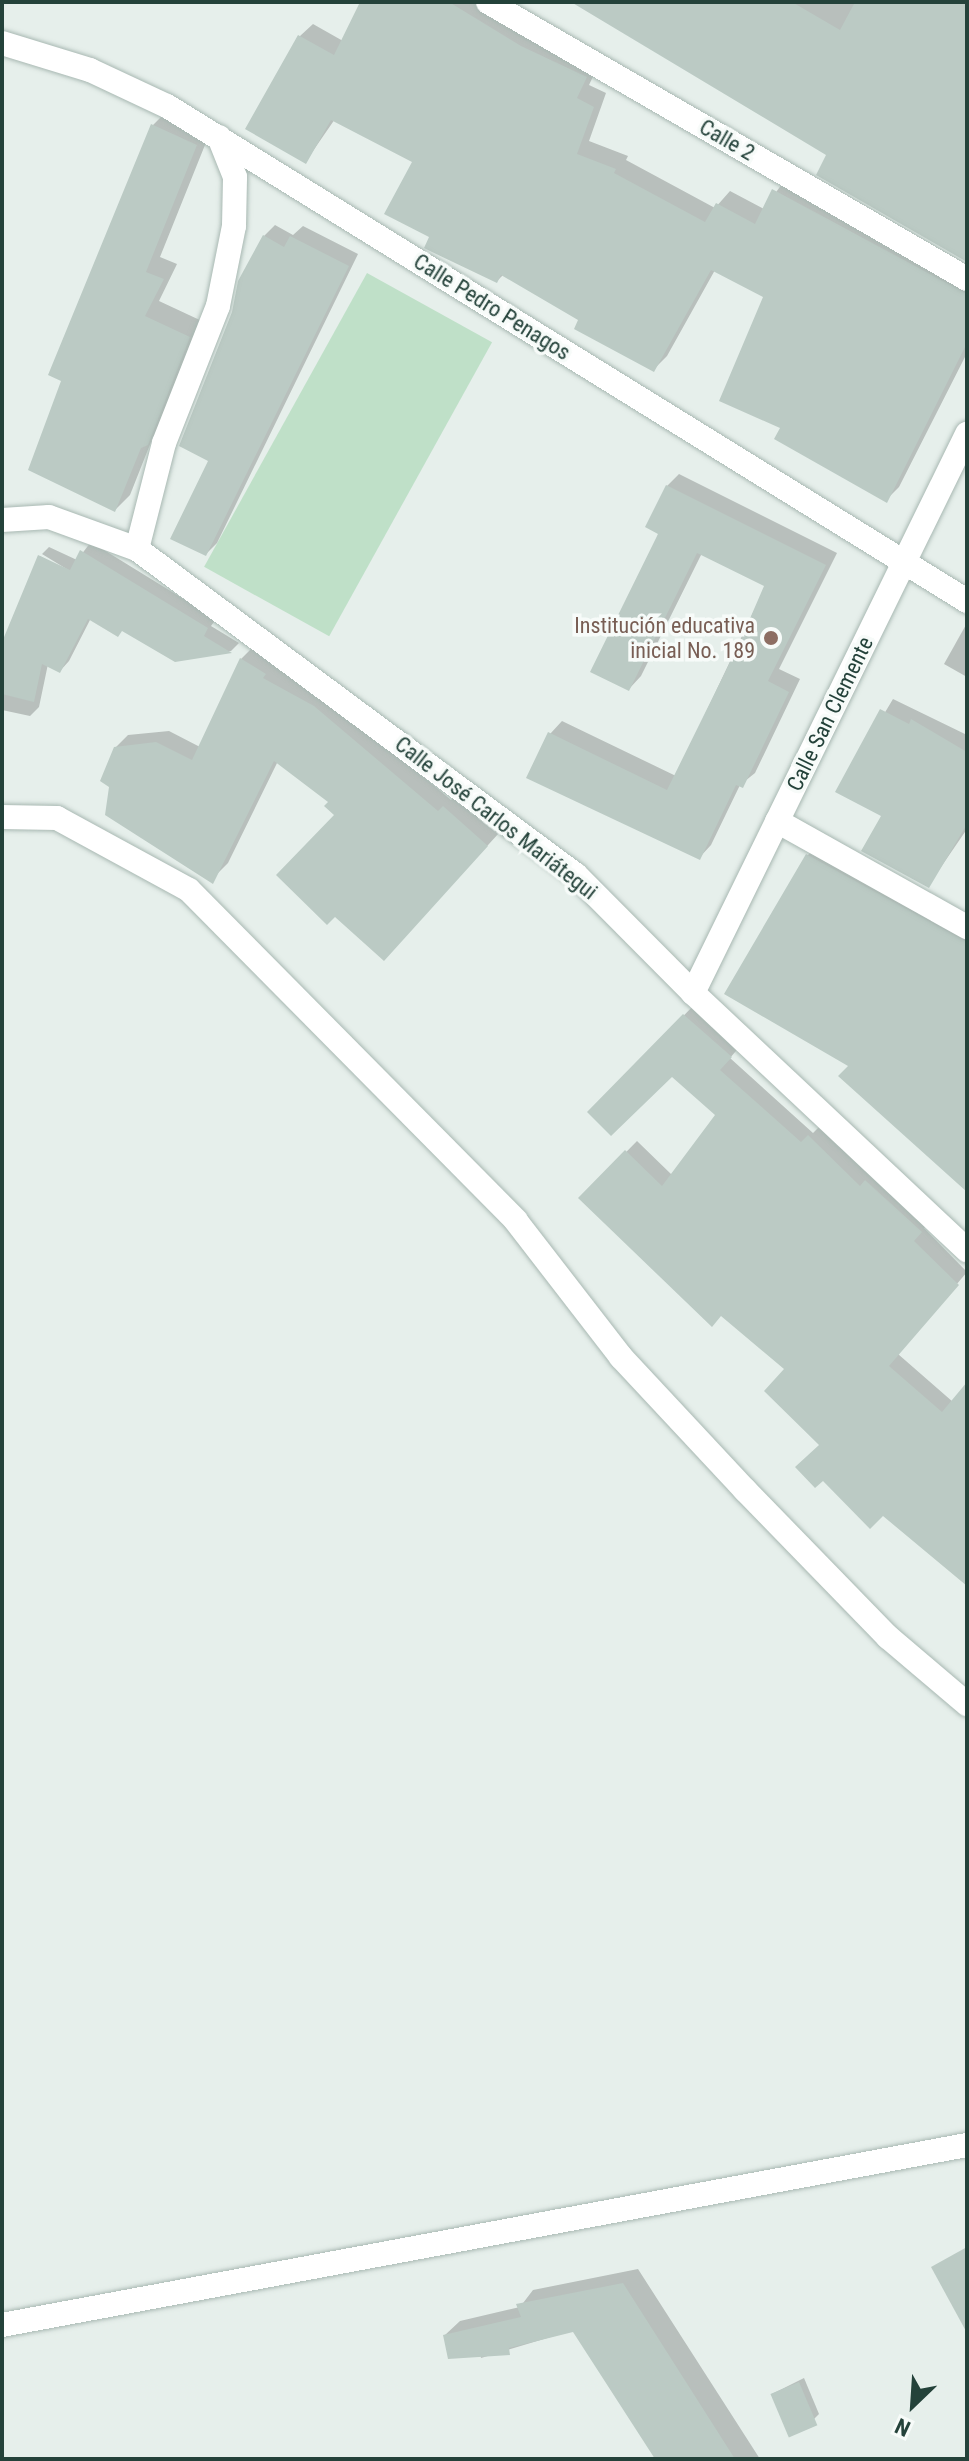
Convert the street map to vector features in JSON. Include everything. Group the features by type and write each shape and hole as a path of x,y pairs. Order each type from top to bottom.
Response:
{"street":[{"name":"Calle 2","path":"488,2 967,279"},
{"name":"Calle Pedro Penagos","path":"2,43 90,70 219,137 903,565 967,601"},
{"path":"137,549 164,443 218,306 234,226 235,177 219,137"},
{"name":"Calle San Clemente","path":"693,993 967,434"},
{"name":"Calle José Carlos Mariátegui","path":"2,520 49,517 137,549 576,875 693,993 967,1250"},
{"path":"2,817 57,818 189,890 516,1221 621,1357 745,1490 888,1637 967,1704"},
{"path":"777,821 967,927"},
{"path":"2,2325 967,2145"}],"green space":[{"path":"367,273 492,342 329,636 204,567"}],"building":[{"path":"360,2 449,2 521,46 587,77 577,98 594,107 577,154 616,169 614,173 705,222 716,203 755,224 772,189 967,294 967,343 887,503 774,439 780,428 719,401 763,297 711,270 654,372 574,329 578,320 501,275 497,283 424,248 429,237 384,214 412,162 331,120 306,164 245,129 298,35 334,55"},
{"path":"571,2 792,2 840,30 855,2 967,2 967,262 816,175 826,155"},
{"path":"151,124 197,145 146,272 164,279 145,316 190,337 148,445 141,448 115,512 28,470 61,381 48,375"},
{"path":"263,235 284,247 290,236 349,266 206,556 170,539 208,461 179,446 232,312 238,281"},
{"path":"666,485 826,565 768,681 789,692 743,788 736,785 700,860 526,778 548,732 667,790 739,644 764,586 697,553 629,691 590,672 658,534 645,527"},
{"path":"80,550 208,628 204,636 232,653 175,662 122,631 118,637 88,619 60,673 42,664 34,702 2,694 2,642 38,555 70,570"},
{"path":"240,658 266,674 263,678 314,706 438,811 443,806 488,846 384,961 335,917 327,925 276,875 334,815 324,806 328,802 274,761 213,884 105,815 109,787 100,781 114,747 156,742 192,760"},
{"path":"880,709 909,724 911,719 967,752 967,824 929,888 861,851 881,816 835,792"},
{"path":"806,854 967,942 967,1192 838,1076 848,1066 724,994"},
{"path":"683,1014 732,1057 720,1070 801,1142 808,1135 860,1186 865,1180 922,1232 914,1241 959,1285 889,1366 942,1412 967,1382 967,1586 883,1516 870,1529 823,1481 815,1488 795,1467 819,1445 764,1391 784,1369 721,1316 712,1327 578,1198 625,1150 662,1186 715,1115 672,1077 611,1136 587,1112"},
{"path":"967,2247 967,2333 931,2267"},
{"path":"623,2283 735,2459 655,2459 573,2332 509,2348 510,2355 448,2359 443,2335 521,2317 516,2304"},
{"path":"799,2382 817,2425 789,2437 770,2394"}],"place":[{"name":"Institución educativa inicial No. 189","path":"771,638"}]}
